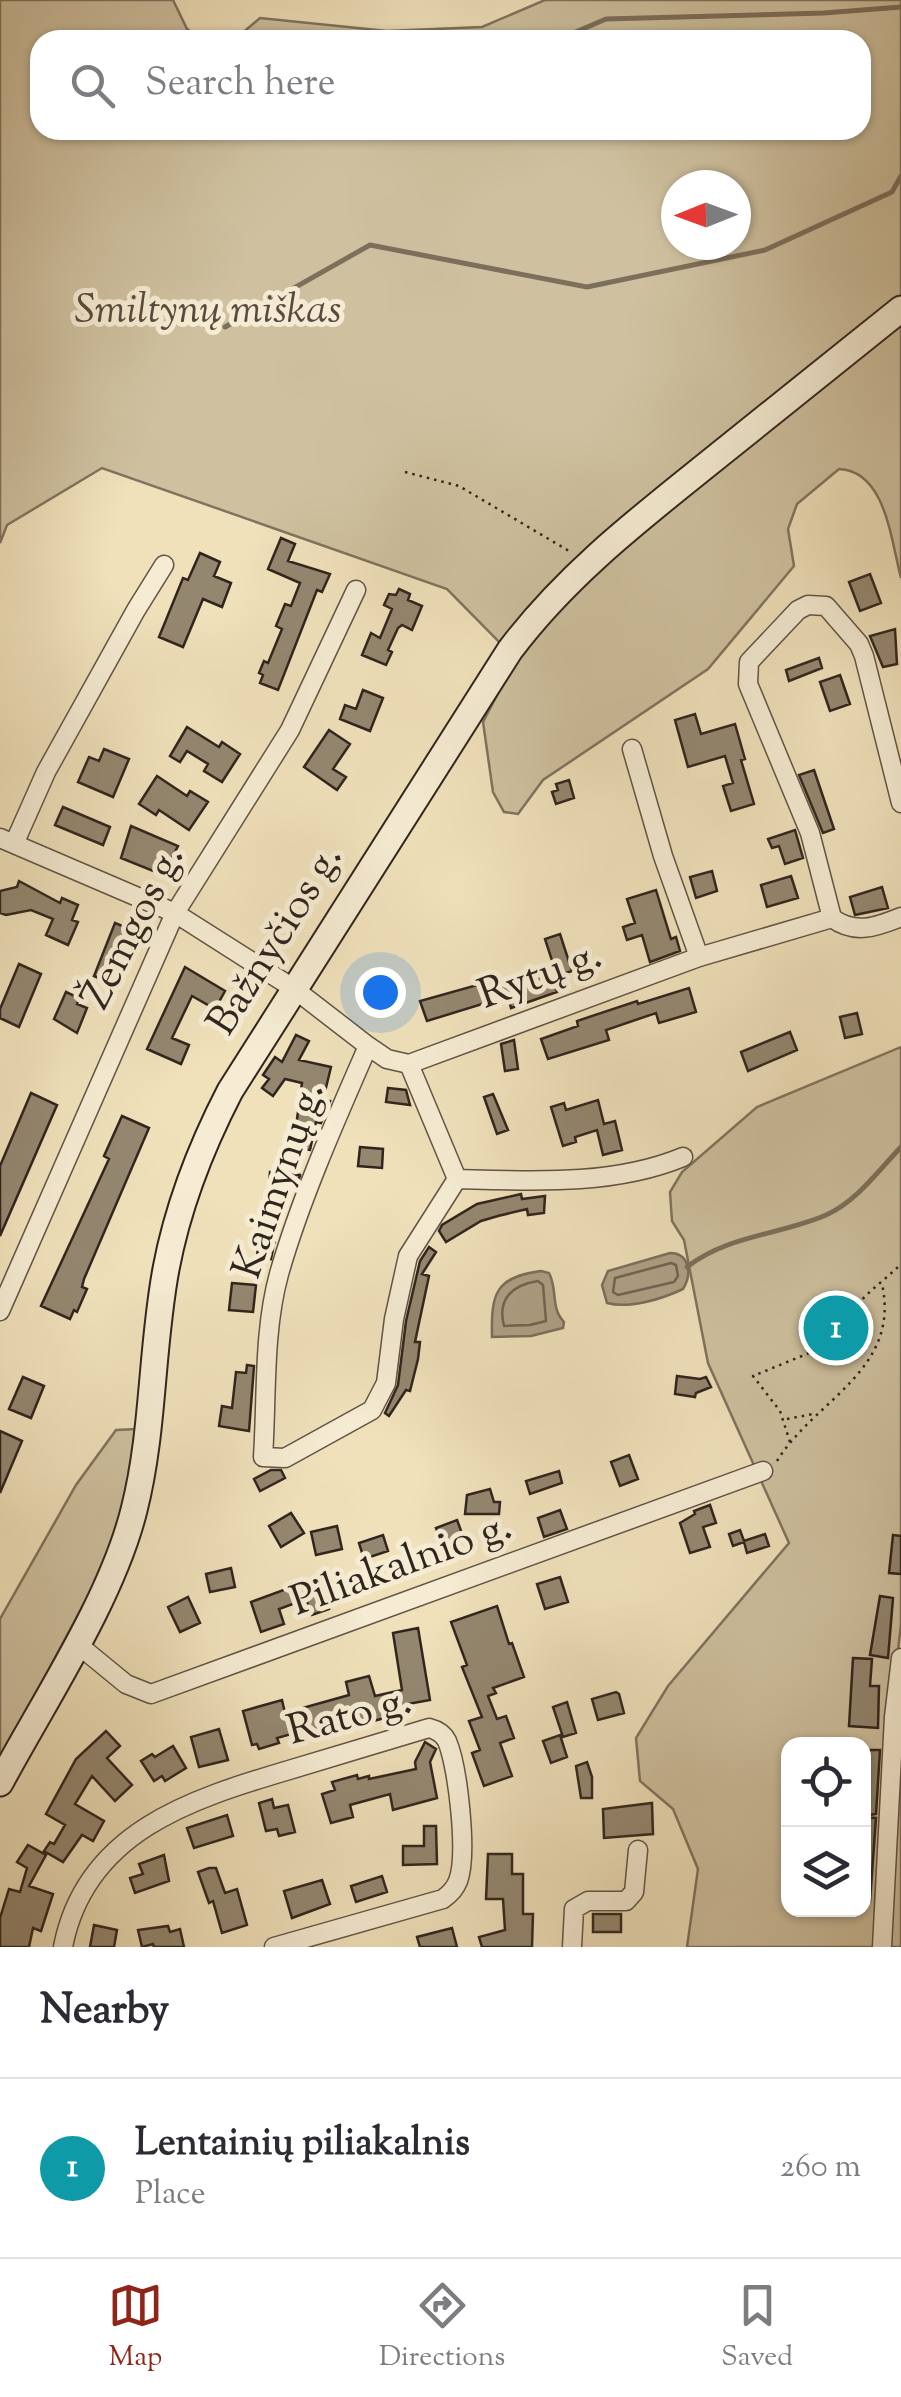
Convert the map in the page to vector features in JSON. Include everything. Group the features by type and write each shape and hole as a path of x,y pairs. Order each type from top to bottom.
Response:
{"main road":[{"name":"Bažnyčios g.","path":"0,1783 124,1545 139,1491 165,1272 182,1200 198,1154 230,1091 510,650 559,589 901,309"}],"street":[{"path":"164,566 7,841 175,912 293,988 368,1046 388,1059 408,1064 457,1178 563,1180 652,1170 683,1157"},
{"name":"Žemgos g.","path":"0,1310 175,912 290,730 356,590"},
{"path":"901,804 876,696 859,644 826,606 808,605 798,610 749,662 748,684 810,833 832,918 857,929 901,917"},
{"path":"632,749 699,956"},
{"name":"Rytų g.","path":"408,1064 699,956 832,918"},
{"name":"Kaimynų g.","path":"368,1046 333,1126 279,1275 271,1318 263,1457 285,1458 372,1410 386,1383 394,1319 408,1256 457,1178"},
{"name":"Piliakalnio g.","path":"76,1643 126,1684 151,1694 763,1471"},
{"path":"882,1947 894,1717 901,1658"},
{"name":"Rato g.","path":"63,1947 86,1883 118,1846 153,1823 206,1795 429,1728 439,1730 447,1740 460,1800 461,1867 452,1892 443,1899 274,1947"},
{"path":"572,1947 574,1908 588,1901 626,1901 634,1892 638,1850"}],"path":[{"path":"406,472 459,486 566,548 584,566"},
{"path":"790,1442 784,1420 754,1376 836,1342 859,1302 901,1264"},
{"path":"763,1471 775,1465 815,1414 847,1390 866,1368 883,1315 881,1283"},
{"path":"784,1420 815,1414"}],"green space":[{"name":"Smiltynų miškas","path":"0,0 173,0 188,30 30,30 30,140 871,140 871,30 411,30 482,27 545,0 901,0 901,578 877,495 855,473 839,469 797,504 788,529 794,566 708,669 543,780 518,814 504,812 493,792 483,722 516,659 447,589 102,468 7,525 0,543"},
{"name":"Smiltynų miškas","path":"260,18 377,30 246,30"},
{"path":"901,1047 901,1624 889,1730 878,1947 687,1947 698,1869 673,1809 640,1781 636,1738 668,1686 789,1543 708,1363 684,1240 672,1221 670,1192 682,1172 757,1107"},
{"path":"136,1429 130,1488 103,1568 0,1761 0,1619 76,1485 116,1430"},
{"path":"901,1690 901,1947 887,1947"}],"water":[{"path":"670,1253 682,1257 687,1266 683,1289 646,1302 607,1303 602,1285 608,1271"},
{"path":"541,1271 549,1273 552,1279 563,1328 531,1336 492,1337 493,1309 499,1290 514,1278"}],"building":[{"path":"281,538 295,544 288,561 330,574 322,592 317,590 278,690 260,683 263,675 259,673 264,661 268,663 282,629 276,626 285,604 291,606 300,583 268,569"},
{"path":"200,553 220,562 214,576 231,583 222,607 203,599 183,647 159,637 183,578 188,580"},
{"path":"870,574 881,603 860,611 849,582"},
{"path":"399,589 410,594 408,600 422,606 412,630 402,625 398,628 386,665 362,655 371,633 380,638 392,609 384,605 389,594 396,595"},
{"path":"895,629 897,664 883,667 870,636"},
{"path":"819,658 822,668 789,681 786,670"},
{"path":"840,675 850,704 830,711 820,682"},
{"path":"363,690 383,698 370,731 340,719 345,705 356,709"},
{"path":"695,714 701,734 735,724 754,804 731,811 723,786 733,783 725,756 688,767 675,720"},
{"path":"187,727 219,747 222,742 240,754 222,782 204,771 208,764 187,751 180,762 170,756"},
{"path":"329,730 350,744 333,769 346,777 337,790 304,767"},
{"path":"104,749 129,759 113,797 78,782 89,757 99,761"},
{"path":"814,770 834,829 823,833 799,775"},
{"path":"157,776 187,796 190,791 208,802 189,830 159,810 156,815 139,804"},
{"path":"569,780 574,798 556,804 552,792 558,790 556,784"},
{"path":"63,807 110,827 103,845 55,825"},
{"path":"131,826 178,846 163,875 121,858"},
{"path":"795,830 803,858 785,864 779,846 772,848 768,839"},
{"path":"712,871 717,891 696,898 690,877"},
{"path":"791,876 798,898 767,907 761,885"},
{"path":"19,881 60,903 62,898 78,905 72,920 78,922 68,945 46,935 53,919 31,910 0,913 0,891 17,887"},
{"path":"882,887 888,908 855,915 850,897"},
{"path":"656,890 671,939 676,937 680,951 650,962 642,935 627,940 623,927 635,923 627,899"},
{"path":"115,923 132,930 110,983 94,976"},
{"path":"560,934 572,971 557,976 545,939"},
{"path":"19,964 41,974 19,1027 0,1018 0,1009"},
{"path":"185,967 225,991 215,1009 192,996 172,1038 189,1045 181,1064 147,1049"},
{"path":"379,969 402,984 392,999 369,985"},
{"path":"550,972 557,992 511,1008 508,996 427,1021 420,1001 495,980 497,987"},
{"path":"689,988 696,1012 659,1023 656,1013 606,1030 609,1040 548,1059 541,1039 578,1026 577,1021"},
{"path":"66,992 79,998 77,1004 87,1008 77,1033 54,1019"},
{"path":"857,1013 862,1034 845,1038 840,1017"},
{"path":"790,1032 797,1050 748,1071 741,1052"},
{"path":"296,1035 309,1041 299,1060 331,1067 323,1100 330,1101 321,1123 316,1122 310,1150 293,1148 302,1083 285,1079 273,1096 262,1088 269,1079 263,1075 275,1057 282,1062"},
{"path":"514,1040 518,1069 505,1071 501,1044"},
{"path":"388,1088 406,1090 410,1105 386,1102"},
{"path":"31,1093 57,1105 0,1236 0,1166"},
{"path":"493,1094 508,1130 497,1134 484,1097"},
{"path":"598,1100 604,1124 615,1121 622,1150 603,1155 597,1130 575,1137 576,1142 563,1146 551,1107 564,1103 566,1110"},
{"path":"122,1116 149,1128 84,1279 82,1287 87,1289 70,1319 41,1306 109,1159 104,1156"},
{"path":"360,1147 383,1149 382,1168 358,1166"},
{"path":"270,1172 300,1176 295,1187 269,1184"},
{"path":"521,1194 522,1199 545,1196 544,1213 528,1215 527,1209 481,1221 446,1242 439,1231 442,1225 477,1204"},
{"path":"260,1227 277,1229 271,1259 257,1257"},
{"path":"429,1247 436,1252 422,1274 429,1276 415,1342 420,1342 418,1359 410,1391 406,1390 389,1416 385,1413 398,1385 406,1321 420,1261"},
{"path":"232,1283 256,1285 253,1312 229,1310"},
{"path":"247,1365 254,1366 249,1431 219,1426 222,1406 232,1408 236,1372 246,1373"},
{"path":"677,1376 706,1377 711,1387 695,1397 675,1394"},
{"path":"23,1377 44,1386 31,1418 9,1409"},
{"path":"0,1431 22,1441 0,1493"},
{"path":"629,1455 638,1479 620,1486 611,1462"},
{"path":"271,1470 281,1470 285,1478 260,1491 254,1479"},
{"path":"559,1471 562,1483 530,1494 526,1481"},
{"path":"490,1489 494,1502 500,1502 499,1514 465,1514 467,1495"},
{"path":"710,1505 716,1523 703,1527 710,1547 690,1553 680,1523 694,1511"},
{"path":"560,1510 567,1529 544,1537 538,1518"},
{"path":"291,1513 304,1533 281,1547 269,1526"},
{"path":"457,1520 463,1536 442,1544 436,1528"},
{"path":"337,1526 342,1549 316,1555 311,1532"},
{"path":"740,1530 744,1541 765,1534 769,1546 747,1553 744,1542 733,1546 729,1534"},
{"path":"383,1535 388,1551 364,1559 359,1543"},
{"path":"893,1535 901,1536 901,1574 889,1573"},
{"path":"231,1568 235,1587 210,1592 206,1574"},
{"path":"560,1577 568,1602 545,1609 537,1584"},
{"path":"318,1578 329,1609 312,1615 306,1599 279,1609 284,1624 261,1632 251,1602 292,1587 291,1583 302,1579 304,1583"},
{"path":"880,1596 893,1598 888,1658 870,1655"},
{"path":"188,1597 200,1623 180,1632 168,1607"},
{"path":"497,1606 524,1677 493,1688 496,1693 488,1696 497,1719 506,1716 514,1738 500,1743 512,1776 484,1786 472,1753 480,1750 469,1721 482,1717 462,1667 467,1665 451,1622"},
{"path":"418,1628 430,1700 391,1707 393,1716 357,1725 355,1720 306,1734 305,1730 277,1738 279,1743 259,1749 257,1744 252,1745 243,1711 282,1700 285,1713 349,1695 346,1682 369,1676 375,1696 402,1690 393,1633"},
{"path":"853,1658 872,1659 870,1686 879,1686 878,1728 849,1726"},
{"path":"616,1692 624,1713 598,1720 592,1699"},
{"path":"567,1702 576,1733 563,1737 553,1707"},
{"path":"219,1729 228,1760 199,1767 191,1737"},
{"path":"106,1731 120,1746 107,1758 132,1785 115,1801 92,1776 75,1804 104,1821 93,1841 82,1835 63,1862 44,1851 50,1842 54,1844 65,1825 46,1814 76,1759"},
{"path":"560,1735 567,1757 551,1763 543,1741"},
{"path":"425,1742 436,1749 430,1762 437,1798 393,1810 390,1794 350,1805 353,1817 331,1823 322,1794 335,1790 332,1782 357,1775 358,1779 369,1779 416,1769 415,1762"},
{"path":"173,1746 186,1768 165,1781 162,1776 154,1781 141,1761"},
{"path":"880,1750 876,1814 871,1815 871,1751"},
{"path":"587,1762 592,1798 581,1798 576,1766"},
{"path":"272,1799 274,1808 288,1805 295,1832 279,1836 277,1829 266,1831 259,1803"},
{"path":"652,1803 653,1834 604,1838 603,1809"},
{"path":"227,1815 233,1836 194,1848 187,1828"},
{"path":"871,1818 876,1818 871,1887"},
{"path":"424,1826 436,1826 437,1864 403,1865 403,1846 424,1846"},
{"path":"28,1845 46,1855 29,1886 53,1894 41,1931 33,1928 29,1947 0,1947 0,1918 9,1889 20,1892 27,1868 17,1862"},
{"path":"488,1854 512,1854 512,1874 523,1874 523,1914 533,1914 532,1947 482,1947 479,1937 505,1930 503,1899 486,1899"},
{"path":"164,1855 169,1881 135,1893 130,1878 143,1874 139,1864"},
{"path":"216,1868 225,1893 237,1889 247,1925 222,1933 213,1901 209,1903 198,1872"},
{"path":"382,1876 387,1892 356,1902 351,1886"},
{"path":"322,1880 330,1904 292,1918 284,1891"},
{"path":"593,1914 621,1914 621,1932 593,1932"},
{"path":"94,1925 117,1930 114,1947 90,1947"},
{"path":"168,1926 170,1932 180,1929 184,1947 142,1947 138,1930"},
{"path":"452,1928 457,1947 420,1947 417,1937"}],"waterway":[{"path":"580,30 606,19 901,7"},
{"path":"225,327 370,245 587,287 765,250 892,192 901,176"},
{"path":"687,1267 720,1248 809,1222 837,1209 901,1147"}],"place":[{"name":"Lentainių piliakalnis","path":"836,1328"}]}
